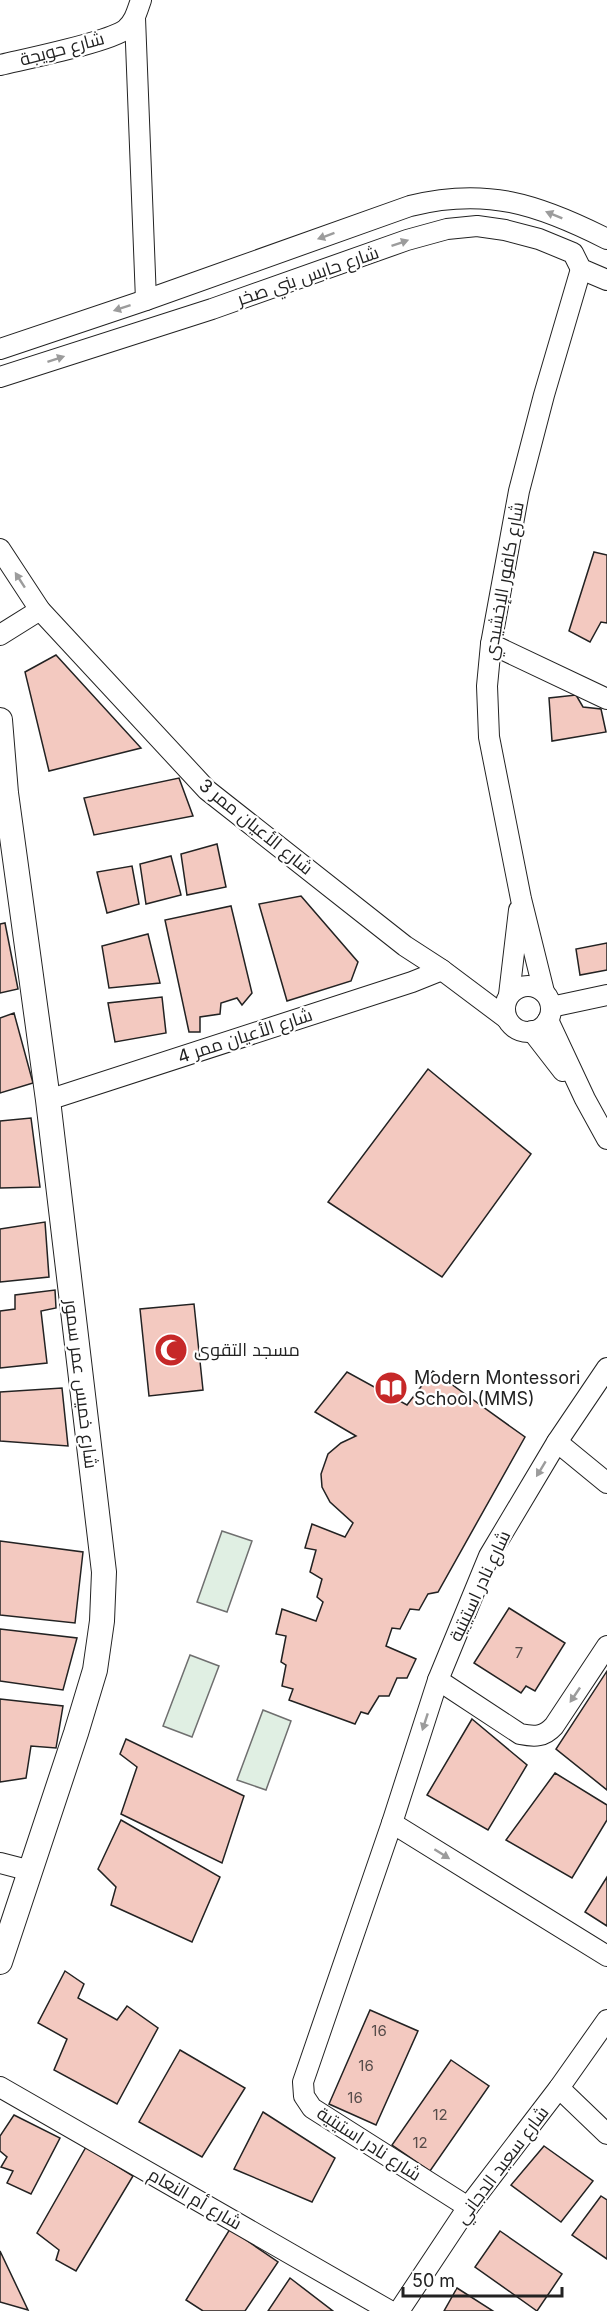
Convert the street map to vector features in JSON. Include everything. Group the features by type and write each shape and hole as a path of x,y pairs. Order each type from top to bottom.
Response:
{"street":[{"name":"شارع حويجة","path":"0,65 107,38 125,30 138,9"},
{"path":"138,9 146,300"},
{"name":"شارع حابس بني صخر","path":"0,349 146,300 410,206 440,198 472,196 509,201 541,209 607,239"},
{"name":"شارع حابس بني صخر","path":"0,377 212,309 407,240 447,229 477,226 505,230 539,239 573,253 581,269 607,280"},
{"name":"شارع كافور الإخشيدي","path":"581,269 519,491 491,644 488,686 489,737 544,1013 607,1139"},
{"name":"شارع الأعيان ممر 3","path":"0,549 40,610 207,790 405,946 442,970 506,1018"},
{"path":"0,635 40,610"},
{"path":"491,644 607,699"},
{"name":"شارع خميس عمر سمور","path":"0,720 6,793 48,1100 104,1572 102,1621 95,1670 0,1962"},
{"name":"شارع خميس عمر سمور","path":"0,767 6,793"},
{"name":"شارع كافور الإخشيدي","path":"508,996 521,899"},
{"name":"شارع الأعيان ممر 3","path":"442,970 508,996"},
{"name":"شارع الأعيان ممر 4","path":"48,1100 412,982 442,970"},
{"path":"544,1013 536,987 517,988 508,996 504,1007 506,1018 518,1030 544,1013 607,995"},
{"name":"شارع نادر استيتية","path":"468,2207 312,2108 304,2096 303,2082 392,1823 438,1680 489,1556 557,1442 607,1368"},
{"path":"557,1442 607,1483"},
{"path":"438,1680 520,1734 532,1737 542,1736 554,1726 607,1646"},
{"path":"392,1823 607,1956"},
{"path":"0,1863 31,1871"},
{"name":"شارع سعيد الدجاني","path":"399,2311 468,2207 559,2088 607,2020"},
{"name":"شارع أم النعام","path":"0,2087 390,2311"},
{"path":"559,2088 607,2134"}],"green space":[{"path":"222,1531 252,1541 227,1612 197,1602"},
{"path":"190,1655 219,1666 192,1737 163,1726"},
{"path":"263,1710 291,1721 266,1790 237,1780"}],"building":[{"path":"594,552 607,555 607,623 601,622 590,642 569,631"},
{"path":"56,655 141,748 49,771 25,672"},
{"path":"576,695 583,707 601,709 606,732 552,741 549,698"},
{"path":"179,778 193,816 94,835 84,798"},
{"path":"217,844 226,887 187,895 181,854"},
{"path":"171,856 181,895 146,904 140,864"},
{"path":"132,866 139,904 107,913 97,872"},
{"path":"301,896 358,962 351,981 287,1001 259,904"},
{"path":"231,906 252,993 242,1005 237,998 221,1003 220,1014 200,1017 200,1032 189,1032 165,920"},
{"path":"5,923 18,989 0,993 0,924"},
{"path":"148,934 160,983 109,988 102,946"},
{"path":"607,943 607,970 580,975 576,949"},
{"path":"162,997 166,1033 115,1042 108,1003"},
{"path":"14,1013 33,1083 0,1093 0,1018"},
{"path":"428,1069 531,1154 442,1277 328,1202"},
{"path":"31,1118 40,1187 0,1188 0,1121"},
{"path":"45,1222 49,1277 0,1282 0,1229"},
{"path":"55,1290 56,1308 41,1311 47,1363 0,1368 0,1311 15,1309 15,1295"},
{"name":"مسجد التقوى","path":"194,1304 203,1390 149,1396 140,1309"},
{"path":"433,1371 525,1437 438,1592 428,1594 419,1610 410,1609 400,1629 392,1628 386,1646 416,1659 407,1678 397,1678 389,1696 379,1696 368,1714 361,1712 355,1724 289,1700 293,1689 282,1686 286,1665 281,1662 286,1636 276,1634 282,1609 316,1621 323,1602 317,1597 322,1579 310,1572 316,1550 305,1548 312,1524 345,1537 353,1523 330,1502 322,1487 321,1474 328,1454 341,1443 356,1436 315,1412 347,1372 407,1405"},
{"path":"62,1388 68,1446 0,1441 0,1392"},
{"path":"0,1541 83,1552 75,1623 0,1615"},
{"path":"509,1608 565,1643 535,1691 526,1686 521,1693 474,1663"},
{"path":"0,1629 77,1638 63,1690 0,1681"},
{"path":"607,1671 607,1790 556,1749"},
{"path":"0,1699 63,1706 56,1748 31,1746 26,1778 0,1782"},
{"path":"472,1719 527,1765 488,1830 427,1795"},
{"path":"126,1739 244,1796 222,1863 121,1814 137,1767 120,1754"},
{"path":"555,1773 607,1805 607,1820 572,1878 506,1840"},
{"path":"121,1820 220,1877 192,1942 111,1905 116,1887 98,1869"},
{"path":"607,1877 607,1926 585,1912"},
{"path":"65,1971 84,1984 78,1998 117,2020 127,2006 158,2028 117,2104 54,2070 67,2039 38,2023"},
{"path":"370,2010 418,2031 376,2125 329,2104"},
{"path":"180,2050 245,2088 202,2157 139,2122"},
{"path":"451,2060 489,2086 430,2171 392,2145"},
{"path":"263,2112 335,2158 312,2202 234,2169"},
{"path":"14,2115 60,2138 31,2194 7,2183 13,2171 1,2167 7,2157 0,2151 0,2136"},
{"path":"544,2146 593,2181 561,2222 511,2185"},
{"path":"86,2147 133,2176 76,2271 56,2260 59,2250 37,2233"},
{"path":"601,2196 607,2200 607,2259 572,2235"},
{"path":"230,2229 278,2262 245,2311 203,2311 186,2300"},
{"path":"500,2231 562,2274 537,2311 475,2267"},
{"path":"0,2251 28,2310 0,2302"},
{"path":"290,2278 333,2311 268,2311"},
{"path":"457,2288 493,2311 444,2311"}],"place":[{"name":"مسجد التقوى","path":"171,1350"},
{"name":"Modern Montessori School (MMS)","path":"391,1388"}]}
